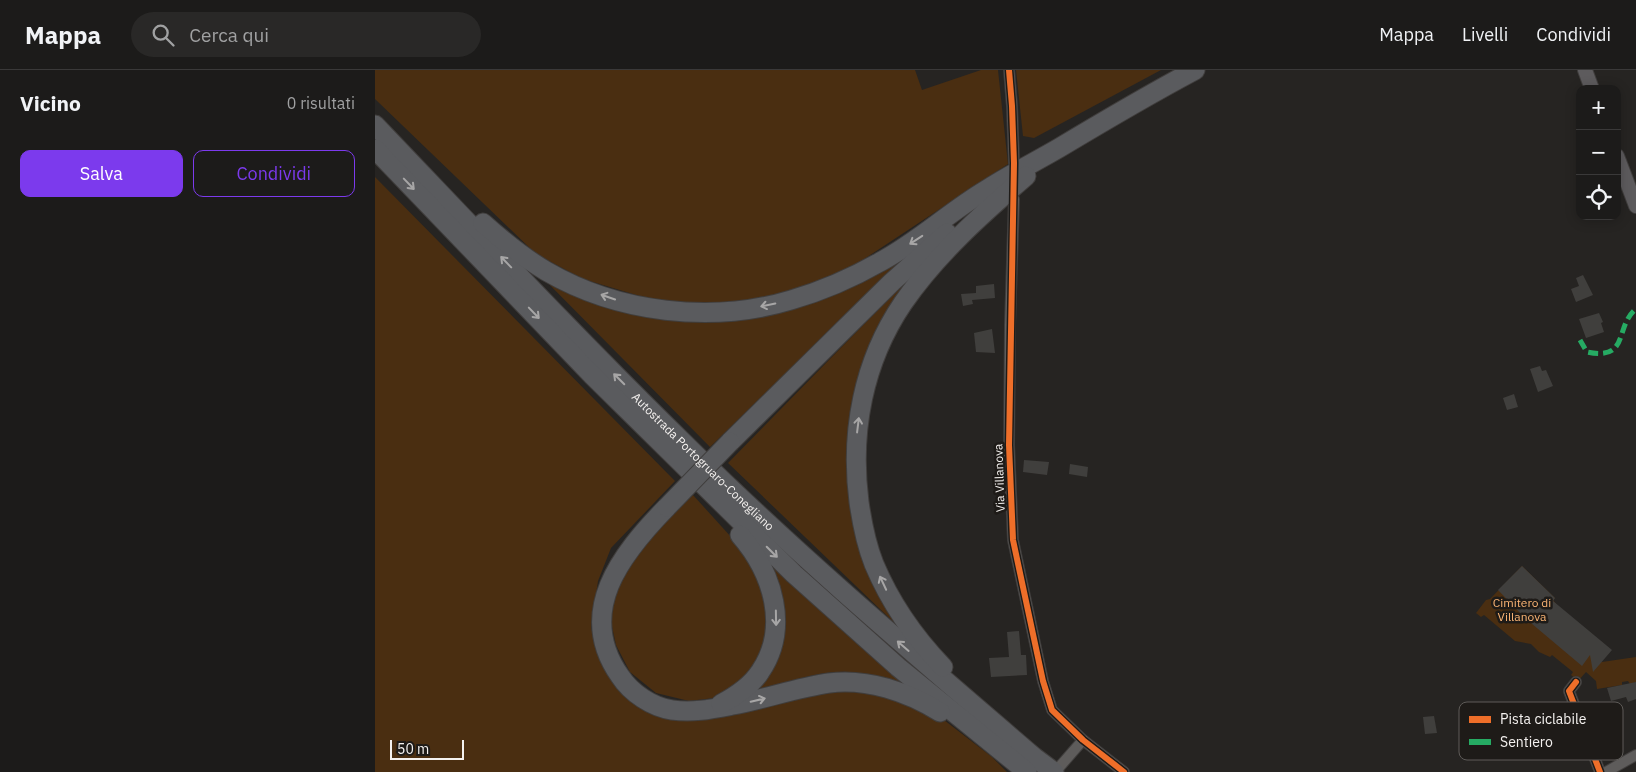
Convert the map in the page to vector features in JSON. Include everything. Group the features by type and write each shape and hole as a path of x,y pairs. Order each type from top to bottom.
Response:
{"highway":[{"path":"402,154 449,192 495,234 547,271 580,287 648,308 707,312 736,311 791,300 825,288 881,262 918,239 984,190 1195,70"},
{"name":"Autostrada Portogruaro-Conegliano","path":"375,125 579,339 696,456 901,644 1001,729 1030,764"},
{"path":"996,748 932,707 886,688 870,685 831,683 710,710 690,712 670,710 650,702 635,693 611,663 601,632 602,610 615,571 647,527 730,442 892,282 964,218 1059,148"},
{"path":"1001,729 936,660 908,626 873,562 860,513 855,457 858,425 863,392 874,359 886,330 903,303 927,270 949,246 1059,148"},
{"name":"Autostrada Portogruaro-Conegliano","path":"375,149 592,375 794,574 898,667 996,748 1030,764 1054,772"},
{"path":"592,375 645,440 728,521 757,556 767,576 774,598 776,631 767,659 759,674 748,686 710,710"}],"street":[{"path":"1009,70 1014,163"},
{"path":"1585,70 1591,85"},
{"path":"1621,167 1636,206"},
{"name":"Via Villanova","path":"1014,198 1009,444 1013,540 1043,681 1052,710 1083,740 1124,772"},
{"path":"1573,702 1569,691 1576,682"},
{"path":"1054,772 1083,740"},
{"path":"1606,772 1636,755"},
{"path":"1595,760 1600,772"}],"green space":[{"path":"375,70 915,70 922,90 981,70 998,70 1008,164 846,271 785,295 722,306 653,300 583,279 536,254 375,99"},
{"path":"1016,70 1161,70 1034,138 1023,136"},
{"path":"375,177 675,481 611,548 598,581 591,628 604,669 640,707 674,719 823,689 894,693 944,720 992,757 1007,772 375,772"},
{"path":"912,251 710,447 534,269 610,306 727,318"},
{"path":"927,260 870,354 852,491 908,636 728,463"},
{"path":"693,495 751,559 770,606 768,641 752,674 714,698 689,701 656,693 630,672 616,645 609,613 620,579 647,538"},
{"path":"763,555 908,685 864,674 831,672 789,682 749,696 775,663"},
{"name":"Cimitero di Villanova","path":"1522,566 1555,598 1553,600 1602,662 1636,657 1636,682 1630,684 1628,681 1622,682 1622,685 1597,689 1596,681 1586,672 1578,681 1571,675 1573,672 1552,655 1550,657 1539,652 1531,644 1515,641 1484,615 1481,617 1476,613 1486,600 1490,599"}],"building":[{"path":"1583,275 1593,295 1576,302 1571,289 1579,286 1576,278"},
{"path":"994,284 995,298 972,300 973,304 963,306 961,294 976,293 976,286"},
{"path":"1599,313 1603,322 1601,323 1604,332 1586,338 1579,319"},
{"path":"992,329 995,353 976,352 974,333"},
{"path":"1540,366 1542,371 1546,370 1553,386 1538,392 1530,369"},
{"path":"1514,394 1518,407 1507,410 1503,398"},
{"path":"1024,460 1049,462 1047,475 1023,472"},
{"path":"1070,464 1088,467 1087,477 1069,474"},
{"path":"1522,566 1555,598 1553,601 1612,650 1593,672 1590,655 1582,666 1525,618 1498,590"},
{"path":"1019,631 1021,655 1026,655 1027,675 991,677 989,658 1009,657 1007,632"},
{"path":"1636,682 1636,699 1628,702 1626,697 1611,701 1607,688"},
{"path":"1434,716 1437,733 1425,734 1423,717"}],"marked path":[{"path":"1580,340 1587,352 1610,352 1616,347 1629,316 1636,309"}],"cycle path":[{"path":"1009,70 1014,163 1009,445 1013,540 1043,681 1052,710 1083,740 1124,772"},
{"path":"1573,702 1569,691 1576,682"},
{"path":"1595,760 1600,772"}]}
